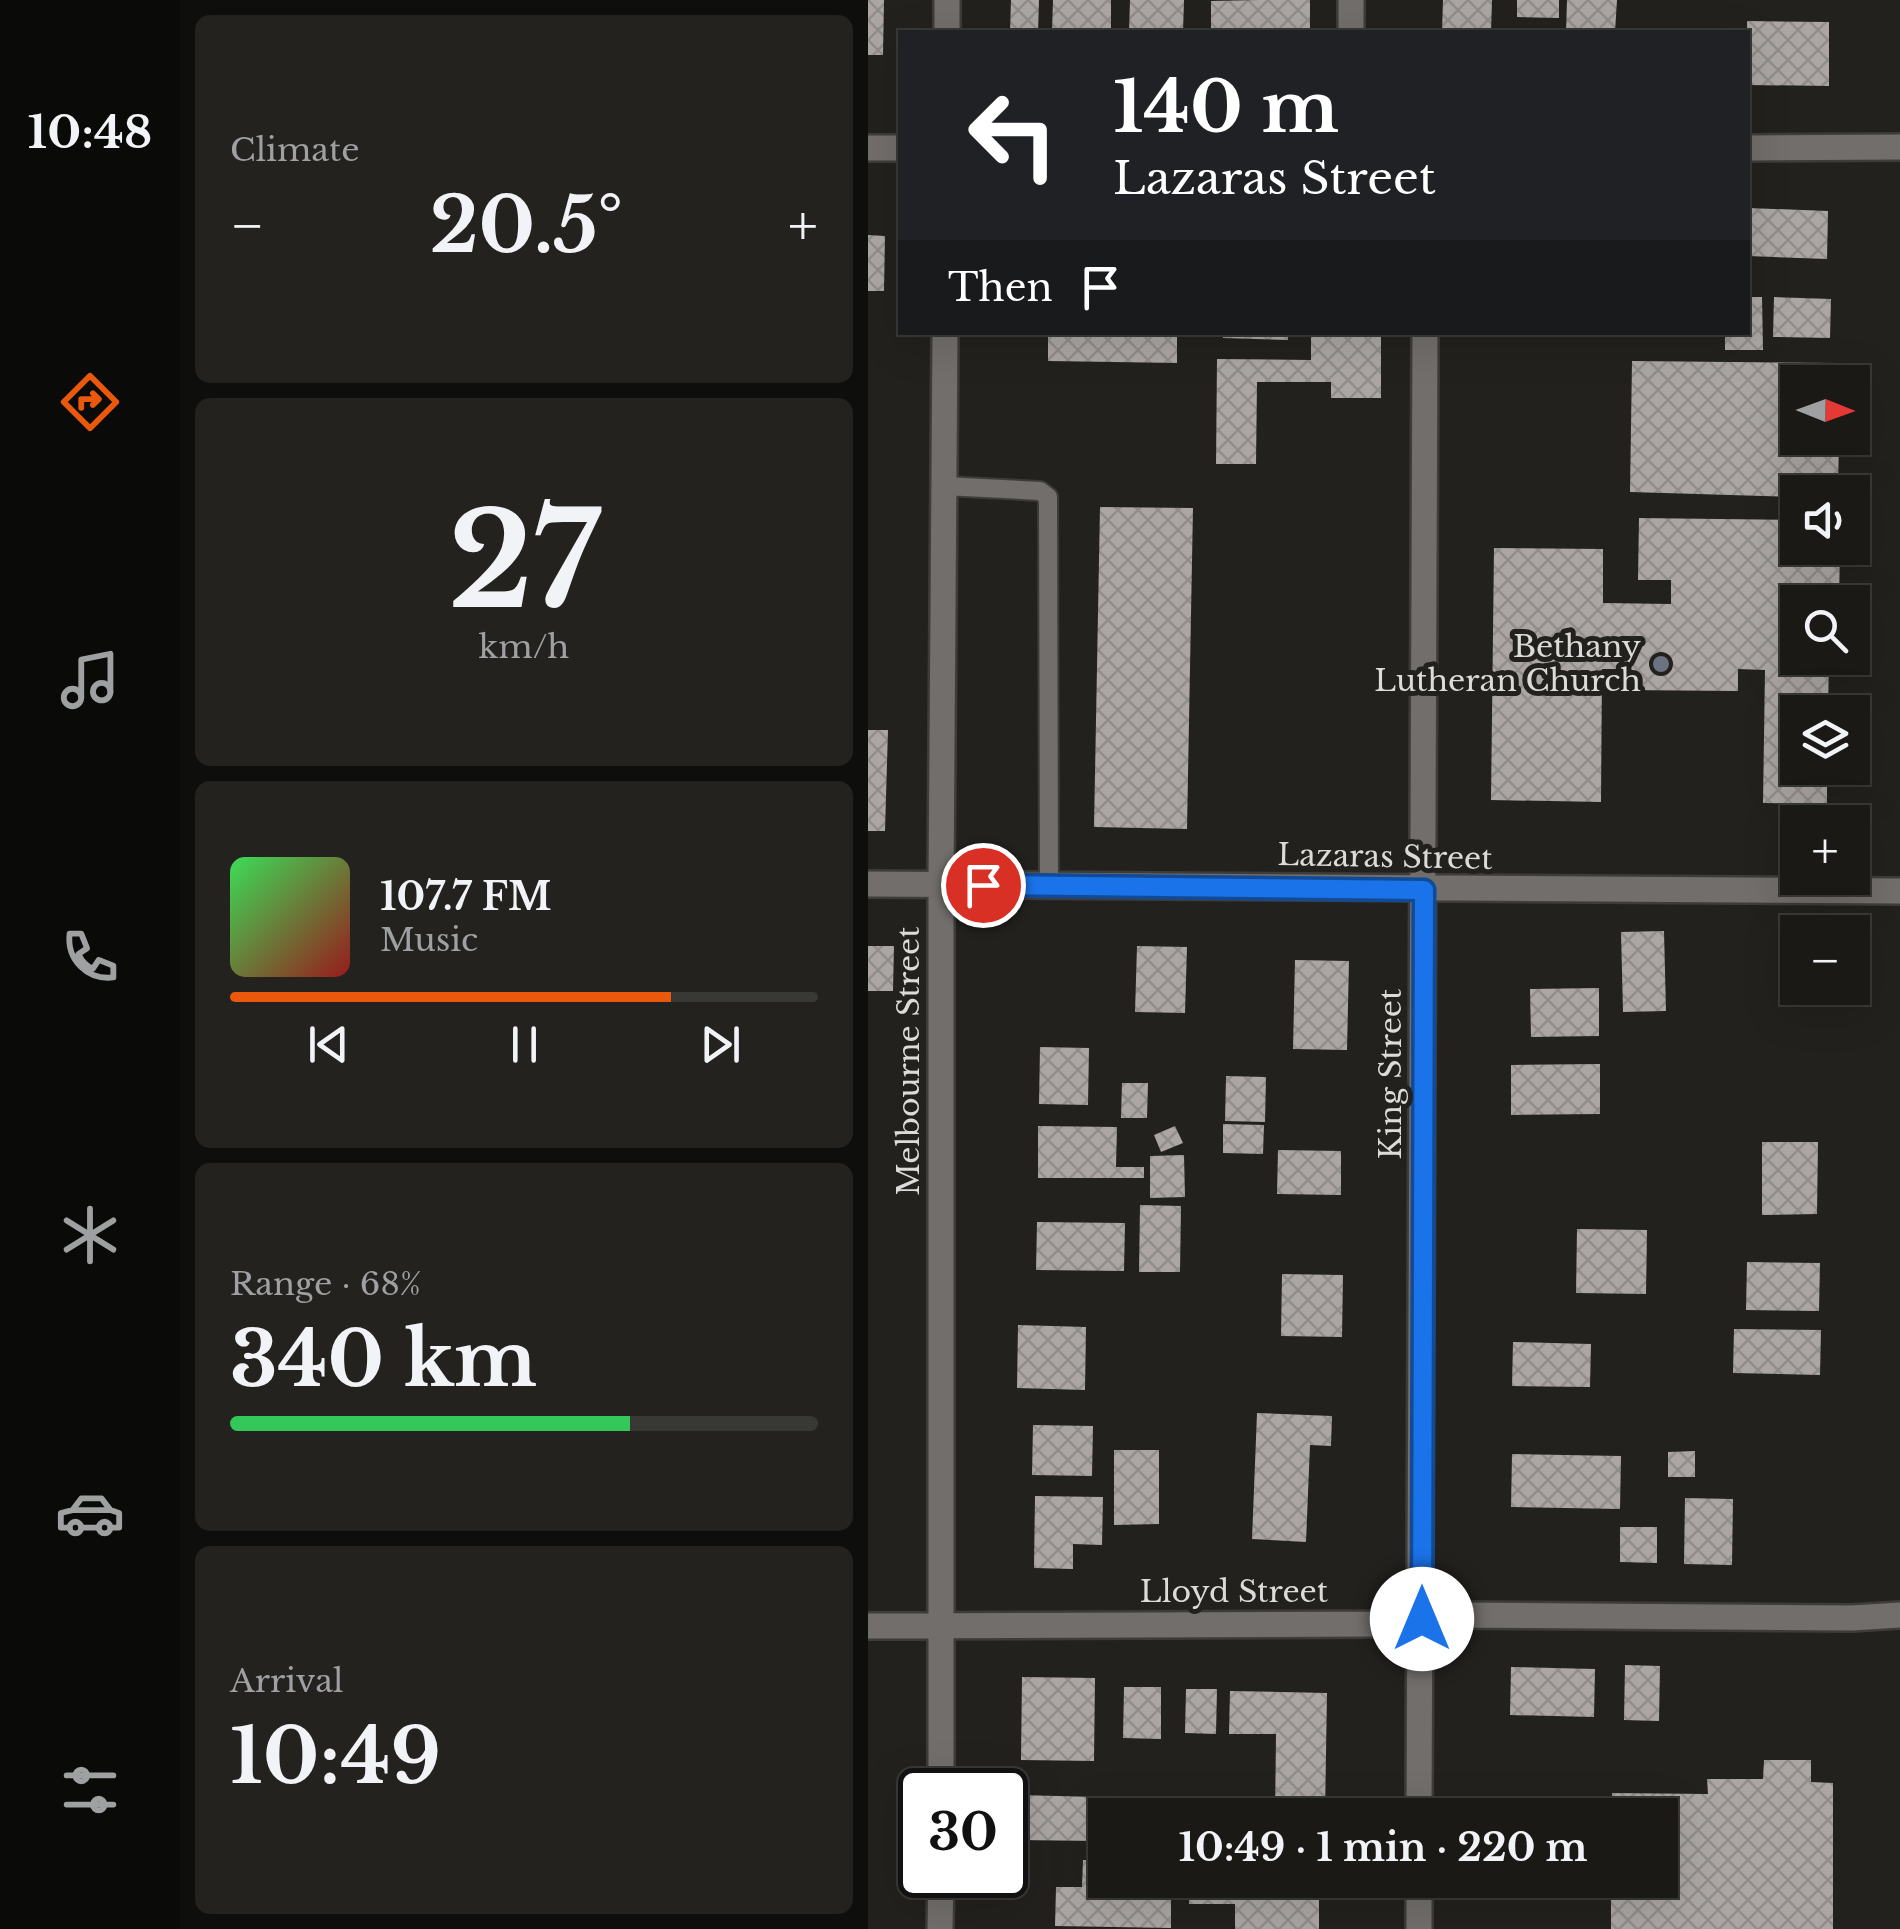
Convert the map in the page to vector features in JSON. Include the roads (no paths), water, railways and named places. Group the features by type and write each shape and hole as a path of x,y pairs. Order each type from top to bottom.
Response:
{"street":[{"path":"946,0 946,30"},
{"path":"1351,0 1351,30"},
{"path":"1750,148 1900,147"},
{"path":"868,148 898,148"},
{"name":"Melbourne Street","path":"941,1768 945,335"},
{"name":"King Street","path":"1419,1798 1425,335"},
{"name":"Lazaras Street","path":"868,884 1900,891"},
{"name":"Lloyd Street","path":"868,1626 1387,1624 1457,1615 1900,1615"},
{"path":"940,1898 940,1929"},
{"path":"1418,1929 1419,1898"}],"lane":[{"path":"944,486 1040,490 1048,497 1049,886"}],"place":[{"name":"Bethany Lutheran Church","path":"1661,664"}]}
